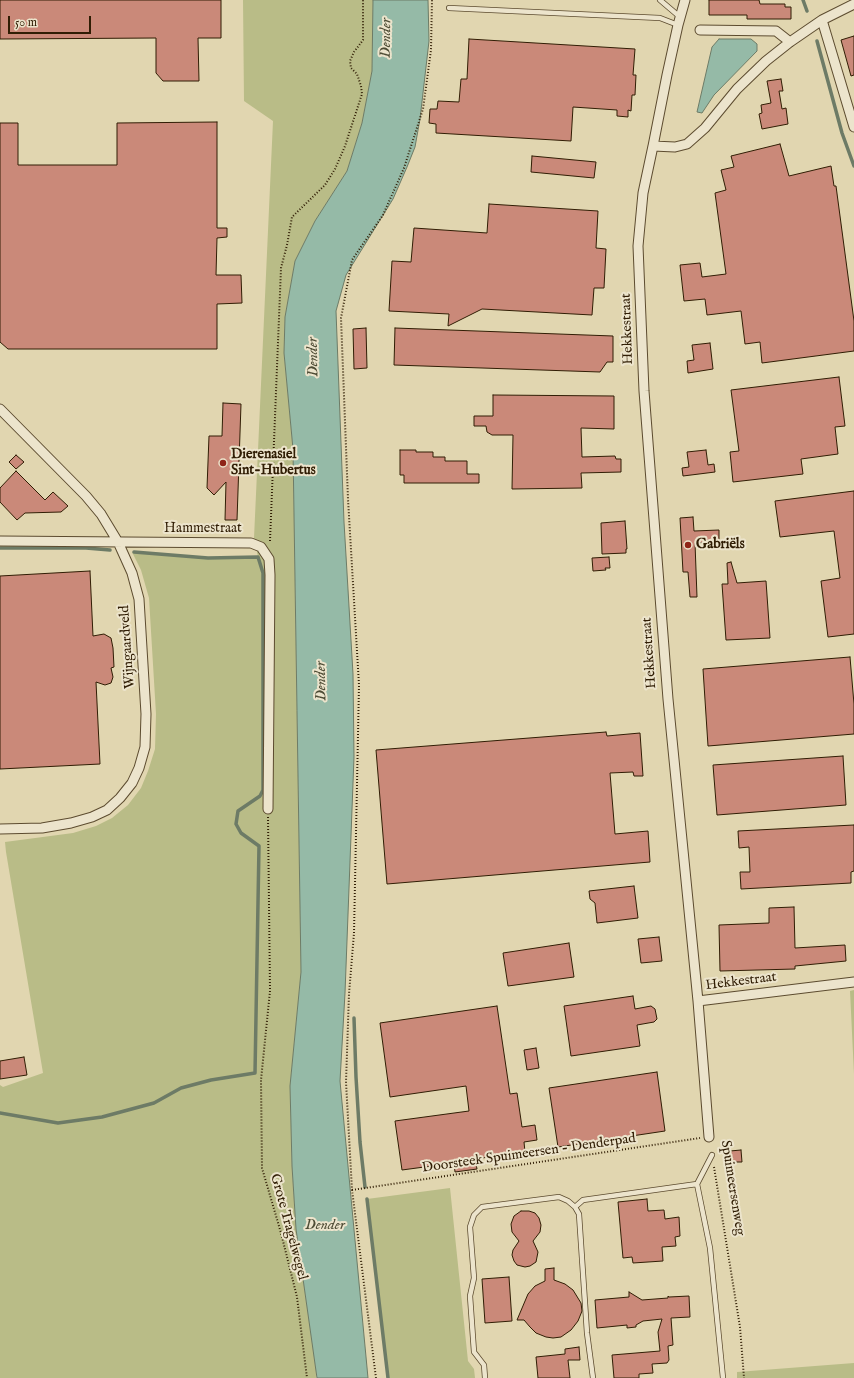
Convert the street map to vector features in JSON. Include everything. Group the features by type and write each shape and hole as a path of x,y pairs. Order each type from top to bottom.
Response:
{"street":[{"name":"Hekkestraat","path":"685,0 679,21 643,193 638,246 644,391 668,699 698,1001 854,982"},
{"path":"654,146 675,147 687,144 705,128 737,89 766,61 822,20 854,4"},
{"path":"822,20 854,128"},
{"path":"700,30 776,31 790,42"},
{"name":"Wijngaardveld","path":"0,408 86,496 101,514 118,542 132,573 139,599 146,714 145,747 139,768 132,783 120,798 107,810 92,817 71,823 42,828 0,829"},
{"name":"Hammestraat","path":"0,541 250,543 261,547 269,558"},
{"path":"268,809 269,558"},
{"name":"Spuimeersenweg","path":"698,1001 709,1137"}],"lane":[{"path":"660,0 679,21"},
{"path":"449,8 660,18 679,21"},
{"path":"712,1155 697,1184 710,1248 723,1378"},
{"path":"575,1207 583,1200 697,1184"},
{"path":"485,1378 484,1364 474,1352 470,1296 474,1278 470,1227 474,1215 482,1207 559,1197 568,1201 575,1207 579,1214 587,1333 593,1378"}],"path":[{"path":"269,558 281,268 292,216 325,185 335,169 345,146 362,94 357,74 351,68 350,61 354,52 363,40 363,0"},
{"path":"376,1378 352,1190 346,1082 349,994 354,934 360,685 348,491 341,318 352,260 382,214 404,168 423,109 432,50 432,0"},
{"name":"Grote Tragelwegel","path":"268,809 270,991 261,1080 262,1168 297,1297 307,1378"},
{"name":"Doorsteek Spuimeersen - Denderpad","path":"352,1190 709,1137"},
{"name":"Spuimeersenweg","path":"712,1155 740,1327 744,1378"}],"shaded area":[{"path":"243,0 373,0 372,71 362,123 347,171 315,221 295,261 285,317 284,353 293,449 301,972 290,1086 292,1166 296,1229 316,1368 316,1378 0,1378 0,1085 3,1087 43,1073 5,842 73,833 96,826 112,818 128,805 141,788 155,749 156,714 149,598 141,570 132,552 208,558 258,557 254,538 273,121 244,101"},
{"path":"854,990 854,1074 850,991"},
{"path":"450,1188 468,1361 474,1369 475,1378 388,1378 367,1199"},
{"path":"854,1363 854,1378 737,1378 737,1372"}],"water":[{"name":"Dender","path":"373,0 428,0 429,41 420,119 415,147 393,199 346,275 336,311 344,522 353,674 354,757 340,1081 368,1378 317,1378 296,1229 292,1166 290,1086 301,972 293,449 284,353 285,317 295,261 315,221 347,171 362,123 372,71"},
{"path":"719,39 751,39 757,44 757,51 714,95 702,113 697,112 712,47"}],"building":[{"path":"0,0 221,0 221,38 198,38 199,81 163,81 156,73 156,38 0,39"},
{"path":"709,0 759,0 760,4 785,4 785,7 791,7 791,19 747,19 747,15 709,15"},
{"path":"854,36 854,75 851,76 841,40"},
{"path":"469,39 635,49 633,75 636,75 635,95 632,95 631,111 628,110 628,117 617,116 617,110 573,107 571,141 436,133 436,124 429,123 430,109 437,109 438,101 459,102 461,79 467,79"},
{"path":"781,79 783,91 779,91 782,109 786,108 788,124 762,129 759,114 762,113 761,105 771,103 767,81"},
{"path":"217,122 217,228 227,228 227,237 217,238 216,275 241,275 242,303 217,304 217,349 8,349 0,342 0,123 18,123 18,165 117,165 117,123"},
{"path":"780,144 789,176 831,166 834,186 836,186 854,321 854,351 762,363 760,342 745,344 741,311 707,315 705,299 684,301 680,265 700,263 702,277 726,274 715,193 726,190 721,170 734,167 731,156"},
{"path":"532,156 596,162 594,178 531,172"},
{"path":"489,204 598,211 596,248 606,249 604,288 594,288 592,315 482,309 448,326 449,314 389,311 392,261 411,262 414,228 487,233"},
{"path":"366,328 367,368 354,369 353,329"},
{"path":"395,328 613,336 613,362 607,362 600,372 394,365"},
{"path":"710,343 713,369 688,373 687,361 694,360 692,345"},
{"path":"839,377 845,426 835,427 838,454 801,459 803,474 733,482 730,452 739,451 731,390"},
{"path":"493,395 614,396 614,429 581,428 582,457 615,456 616,459 621,459 621,472 581,473 582,488 512,489 513,435 492,435 487,432 486,426 474,426 474,416 493,416"},
{"name":"Dierenasiel Sint-Hubertus","path":"223,403 241,404 237,520 225,520 226,482 214,495 207,488 209,436 222,436"},
{"path":"400,450 433,452 433,457 445,457 445,461 467,461 467,474 479,474 479,483 404,483 404,475 400,475"},
{"path":"706,450 708,465 714,464 715,472 683,476 682,468 689,467 687,452"},
{"path":"16,455 24,462 16,469 9,462"},
{"path":"16,471 45,500 53,492 68,506 61,512 25,513 17,520 0,502 0,488"},
{"path":"854,491 854,634 828,637 821,581 840,578 834,531 780,537 775,501"},
{"path":"693,517 694,531 719,530 719,542 695,543 697,597 690,597 688,572 683,572 680,518"},
{"path":"625,521 626,553 602,554 601,523"},
{"path":"609,557 610,568 605,568 606,570 593,571 592,558"},
{"path":"731,562 737,583 766,581 770,638 726,640 722,584 728,584 727,563"},
{"path":"90,571 93,636 104,634 111,638 114,667 111,668 113,677 111,683 105,685 96,682 100,764 0,769 0,576"},
{"path":"850,657 854,704 854,734 708,746 703,669"},
{"path":"606,732 607,736 640,733 643,776 634,776 633,772 610,773 615,834 648,831 650,862 387,884 376,750"},
{"path":"843,756 846,805 717,815 713,765"},
{"path":"854,825 854,871 851,872 851,883 741,889 740,872 750,872 749,847 739,848 738,831"},
{"path":"634,886 638,918 597,923 595,903 590,899 589,891"},
{"path":"794,907 795,948 845,945 846,961 795,966 795,969 720,971 719,925 769,923 769,908"},
{"path":"659,937 662,961 641,963 638,939"},
{"path":"569,943 574,977 508,986 503,953"},
{"path":"633,996 635,1009 651,1006 655,1009 657,1019 654,1022 637,1025 640,1046 571,1056 564,1006"},
{"path":"497,1006 510,1094 517,1093 522,1127 535,1125 537,1140 524,1142 525,1152 475,1159 477,1169 455,1172 454,1163 402,1170 395,1121 469,1111 466,1086 390,1097 380,1023"},
{"path":"536,1048 539,1068 527,1070 524,1050"},
{"path":"24,1057 27,1075 0,1079 0,1061"},
{"path":"657,1072 665,1131 558,1147 549,1088"},
{"path":"741,1150 742,1162 731,1162 730,1151"},
{"path":"647,1199 648,1211 664,1210 665,1219 679,1217 680,1236 675,1237 676,1246 662,1247 663,1261 633,1263 632,1257 623,1258 618,1202"},
{"path":"521,1211 535,1213 539,1218 541,1225 540,1232 533,1241 538,1252 536,1262 525,1267 517,1265 512,1255 513,1250 519,1241 512,1232 511,1224 514,1216"},
{"path":"554,1268 554,1280 565,1284 573,1290 581,1303 582,1311 578,1321 571,1330 561,1337 553,1338 536,1333 524,1320 517,1320 528,1294 535,1286 545,1281 545,1269"},
{"path":"509,1277 512,1321 485,1323 482,1279"},
{"path":"629,1292 642,1300 668,1298 668,1296 689,1296 690,1317 671,1318 673,1345 668,1346 669,1360 667,1363 652,1364 653,1373 639,1374 639,1378 614,1378 612,1355 660,1351 658,1332 662,1319 643,1321 636,1325 636,1327 627,1328 627,1325 597,1328 595,1300 629,1297"},
{"path":"579,1347 580,1360 568,1360 570,1378 538,1378 536,1357 565,1354 565,1349"}],"waterway":[{"path":"803,0 807,11"},
{"path":"817,41 842,133 854,166"},
{"path":"0,548 86,548 110,550"},
{"path":"0,1113 58,1123 102,1117 154,1103 181,1088 211,1080 255,1073 259,846 241,833 236,824 238,811 260,796 263,790 263,573 258,557 208,558 134,552"},
{"path":"354,1018 360,1142 365,1187"},
{"path":"367,1199 388,1378"}],"place":[{"name":"Dierenasiel Sint-Hubertus","path":"223,463"},
{"name":"Gabriëls","path":"688,545"}]}
